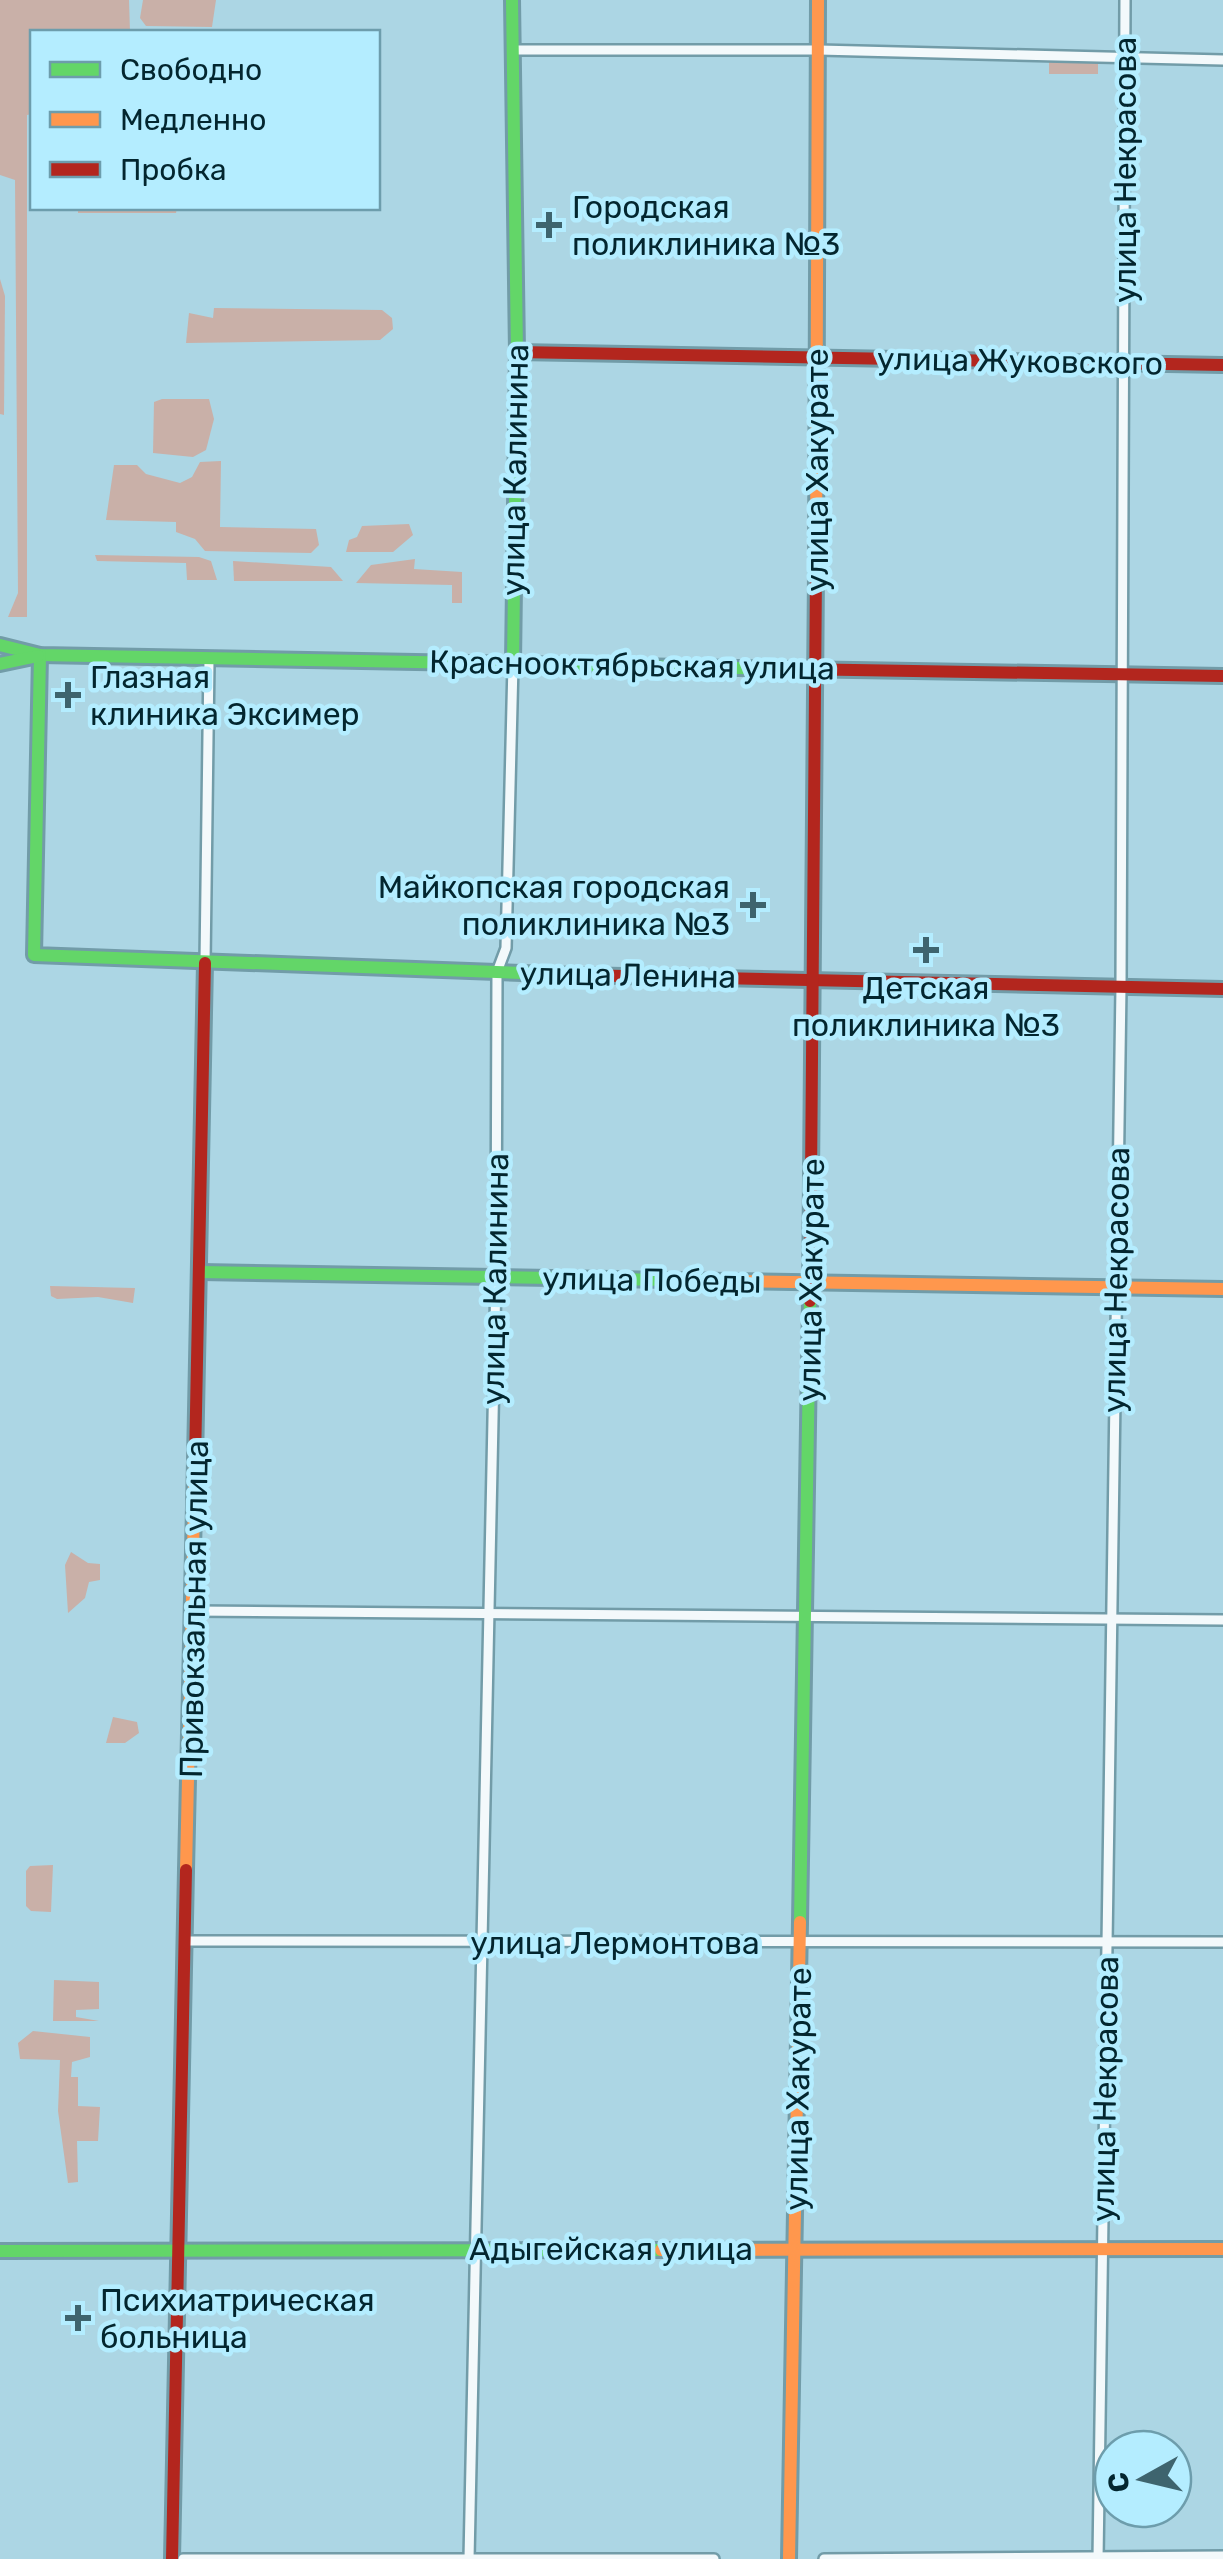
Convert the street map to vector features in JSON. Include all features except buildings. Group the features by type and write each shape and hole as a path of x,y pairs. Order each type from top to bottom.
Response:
{"street":[{"name":"улица Калинина","path":"469,2558 496,1278 497,972 506,948 512,664 517,352 512,0"},
{"name":"улица Хакурате","path":"789,2559 812,1282 818,0"},
{"name":"улица Некрасова","path":"1098,2557 1121,987 1126,363 1124,0"},
{"path":"512,50 819,50 1223,60"},
{"name":"улица Жуковского","path":"517,352 1223,365"},
{"path":"0,645 40,655"},
{"path":"0,664 40,655"},
{"name":"Краснооктябрьская улица","path":"40,655 1223,676"},
{"name":"улица Ленина","path":"40,655 34,955 497,972 1223,988"},
{"name":"Привокзальная улица","path":"172,2559 188,1941 209,660"},
{"name":"улица Победы","path":"200,1272 1223,1289"},
{"path":"193,1611 1223,1620"},
{"name":"улица Лермонтова","path":"188,1941 1223,1942"},
{"name":"Адыгейская улица","path":"0,2252 1223,2249"},
{"path":"824,2559 1223,2556"},
{"path":"184,2559 714,2559"}],"shaded area":[{"path":"0,0 129,0 130,30 30,30 27,617 8,617 18,593 15,180 0,175"},
{"path":"143,0 216,0 212,27 146,26 140,18"},
{"path":"1049,62 1098,63 1098,74 1049,74"},
{"path":"78,210 177,210 176,213"},
{"path":"0,279 5,296 4,415 0,414"},
{"path":"214,308 382,310 392,318 393,329 380,340 186,343 189,313 213,318"},
{"path":"209,399 214,419 206,450 193,457 153,453 154,402"},
{"path":"221,461 220,527 316,529 319,545 311,553 205,551 195,539 176,532 176,522 106,520 114,465 137,465 146,474 180,483 192,477 200,462"},
{"path":"409,524 413,535 393,552 346,552 349,540 357,537 362,526"},
{"path":"95,555 199,557 211,561 217,580 187,580 186,563 97,561"},
{"path":"415,559 414,569 462,572 462,603 452,603 452,585 356,583 371,565"},
{"path":"233,561 331,567 343,581 234,581"},
{"path":"50,1286 135,1288 133,1303 98,1297 57,1299 51,1296"},
{"path":"71,1552 88,1563 100,1564 100,1580 89,1582 85,1598 68,1613 65,1565"},
{"path":"113,1717 137,1722 139,1733 125,1743 106,1743"},
{"path":"53,1865 51,1912 31,1911 26,1906 26,1871 30,1866"},
{"path":"54,1980 99,1982 99,2009 76,2010 76,2017 99,2021 53,2021"},
{"path":"33,2031 90,2037 90,2057 72,2062 71,2077 78,2077 78,2106 100,2107 98,2141 77,2141 78,2182 68,2183 58,2111 60,2060 20,2059 18,2043"}],"traffic: fast":[{"path":"512,0 517,352 513,663"},
{"path":"0,645 40,655 794,669"},
{"path":"40,655 34,955 576,975"},
{"path":"0,664 38,656"},
{"path":"201,1272 728,1281"},
{"path":"800,1922 810,1301"},
{"path":"0,2251 661,2250"}],"traffic: slow":[{"path":"816,572 818,0"},
{"path":"728,1281 1223,1289"},
{"path":"186,1870 195,1461"},
{"path":"789,2559 800,1922"},
{"path":"661,2250 1223,2249"}],"traffic: jam":[{"path":"517,352 1223,365"},
{"path":"810,1301 816,572"},
{"path":"794,669 1223,676"},
{"path":"195,1461 205,963"},
{"path":"576,975 1223,989"},
{"path":"172,2559 186,1870"}],"place":[{"name":"Городская поликлиника №3","path":"549,225"},
{"name":"Глазная клиника Эксимер","path":"68,695"},
{"name":"Майкопская городская поликлиника №3","path":"753,905"},
{"name":"Детская поликлиника №3","path":"926,950"},
{"name":"Психиатрическая больница","path":"78,2318"}]}
